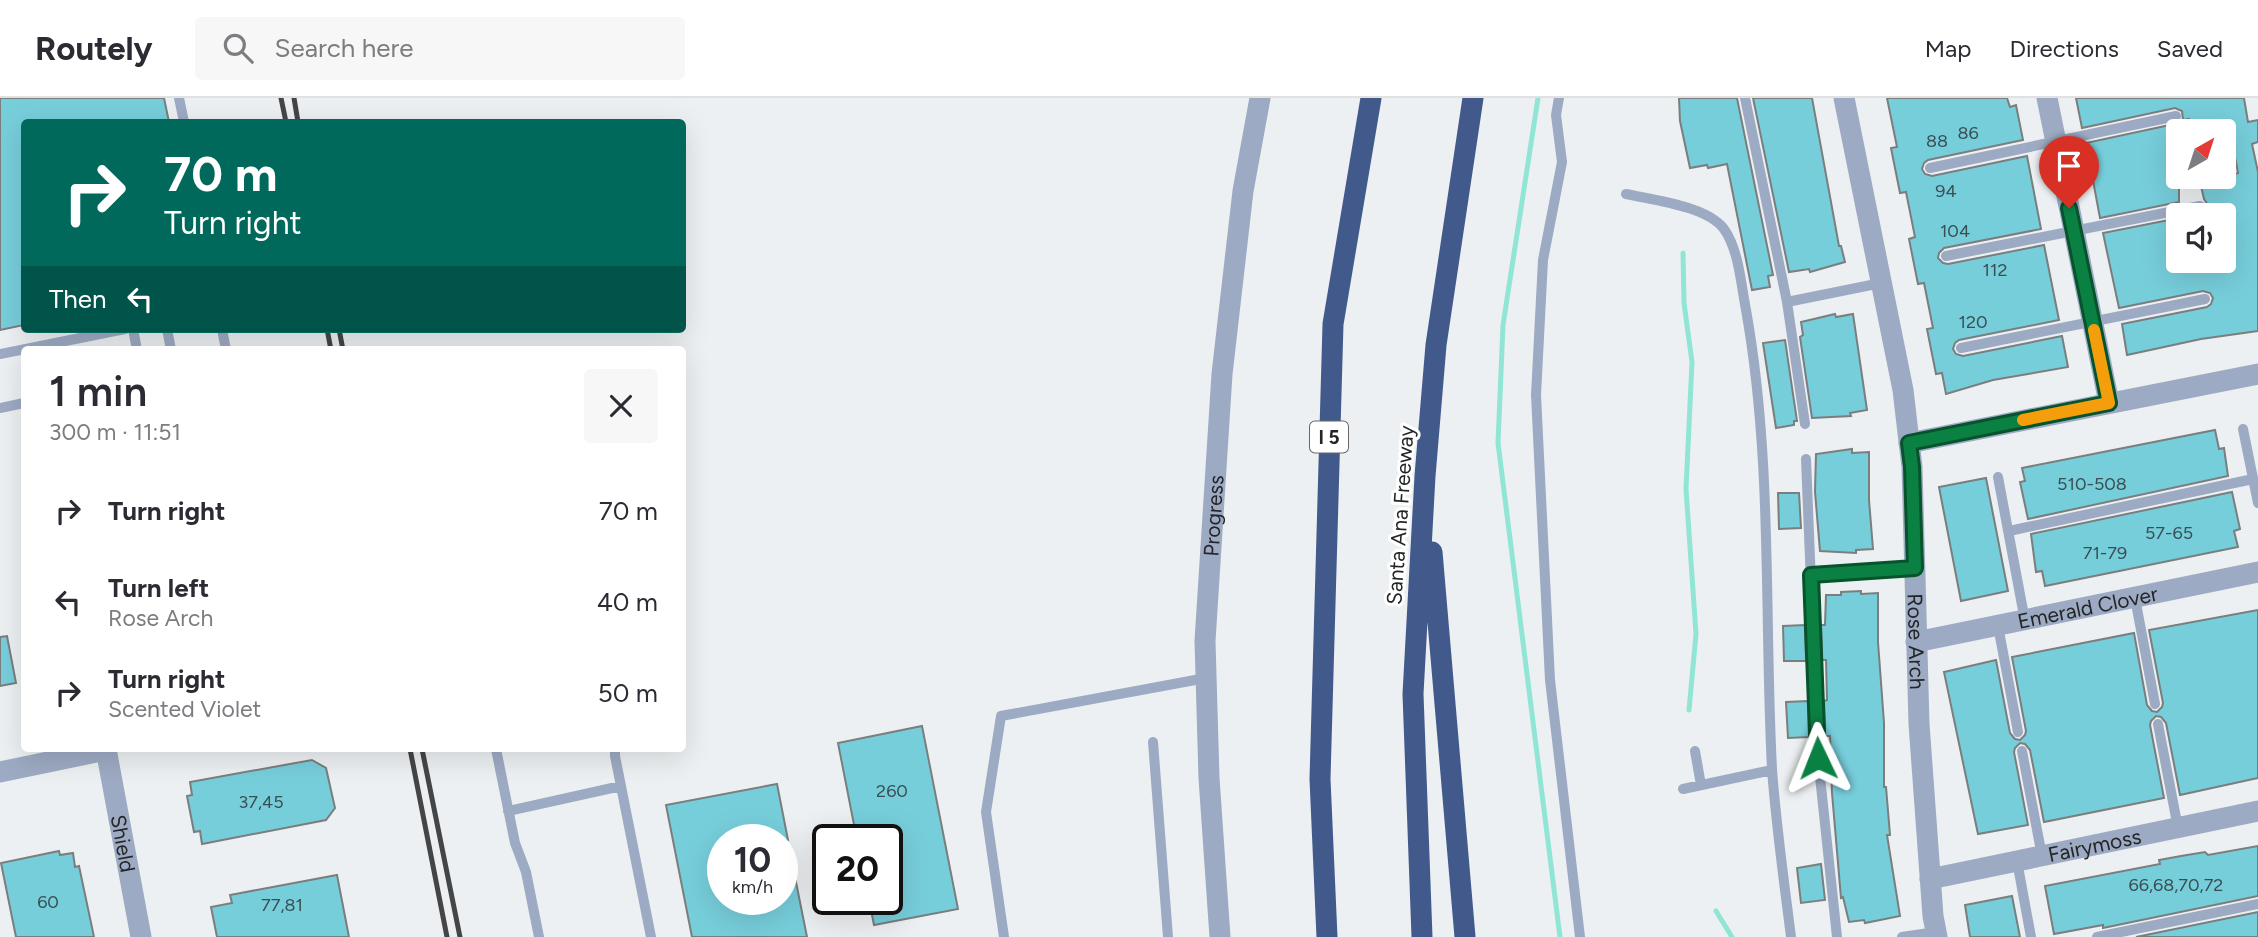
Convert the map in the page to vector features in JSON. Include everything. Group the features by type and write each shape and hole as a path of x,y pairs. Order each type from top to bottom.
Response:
{"highway":[{"name":"I 5","path":"1327,937 1320,779 1333,324 1371,98"},
{"name":"Santa Ana Freeway","path":"1422,937 1413,694 1425,476 1436,345 1473,98"},
{"path":"1425,476 1465,937"},
{"path":"1317,937 1325,899"}],"street":[{"name":"Progress","path":"1220,937 1209,778 1205,641 1222,374 1243,191 1260,98"},
{"name":"Rose Arch","path":"1844,98 1903,390 1912,467 1919,724 1936,934"},
{"path":"2047,98 2109,403"},
{"path":"1909,443 2258,374"},
{"name":"Emerald Clover","path":"1916,642 2258,572"},
{"path":"0,772 92,752"},
{"name":"Shield","path":"107,752 141,937"},
{"name":"Fairymoss","path":"1930,879 2258,811"}],"lane":[{"path":"179,98 183,119"},
{"path":"1559,98 1556,115 1562,162 1543,260 1536,395 1550,680 1580,937"},
{"path":"1745,98 1787,302 1805,424"},
{"path":"1930,168 2176,116"},
{"path":"1626,194 1709,216 1731,240 1756,365 1762,439 1772,769 1791,937"},
{"path":"1946,256 2166,213"},
{"path":"1787,302 1881,283"},
{"path":"1961,348 2204,299"},
{"path":"74,345 112,333"},
{"path":"0,354 21,351"},
{"path":"0,408 21,404"},
{"path":"2243,429 2258,503"},
{"path":"1807,459 1818,758 1837,937"},
{"path":"1998,477 2025,621"},
{"path":"2009,531 2253,479"},
{"path":"1811,575 1915,568"},
{"path":"2135,598 2155,705"},
{"path":"1998,626 2018,732"},
{"path":"1004,937 986,812 1001,716 1206,678"},
{"path":"2158,724 2178,828"},
{"path":"1153,742 1168,937"},
{"path":"1695,751 1701,785"},
{"path":"2022,751 2042,856"},
{"path":"497,752 515,843 526,872 539,937"},
{"path":"615,752 651,937"},
{"path":"1683,789 1772,769"},
{"path":"508,811 621,786"},
{"path":"2017,861 2031,937"},
{"path":"2097,937 2258,904"},
{"path":"1902,937 1936,934"}],"building":[{"path":"0,98 164,98 168,119 21,119 21,326 0,330"},
{"path":"1679,98 1737,98 1773,275 1768,276 1770,287 1752,290 1727,164 1690,168 1680,121"},
{"path":"1753,98 1812,98 1839,246 1845,262 1810,272 1809,269 1789,272"},
{"path":"1887,98 2007,98 2010,107 2016,105 2023,140 1928,160 1922,169 1925,174 1932,176 2027,156 2041,229 1944,248 1938,258 1948,264 2044,245 2059,320 1959,340 1953,349 1956,354 1963,356 2062,336 2068,367 1993,380 1946,394 1942,373 1936,374 1927,329 1933,328 1924,283 1918,284 1909,239 1915,237 1906,192 1900,193 1891,148 1897,147"},
{"path":"2076,98 2244,98 2248,122 2258,120 2258,142 2252,144 2258,172 2258,331 2201,339 2127,355 2122,324 2207,307 2213,298 2210,293 2203,291 2119,308 2103,233 2166,221 2166,273 2236,273 2236,203 2207,203 2202,189 2236,189 2236,119 2183,119 2182,111 2175,108 2082,128"},
{"path":"2166,126 2166,189 2179,189 2179,202 2100,218 2086,143"},
{"path":"1835,314 1836,317 1853,314 1867,410 1850,413 1851,416 1812,418 1800,337 1803,335 1801,322"},
{"path":"1785,340 1797,421 1794,421 1794,425 1776,428 1763,343"},
{"path":"2215,430 2219,449 2224,448 2228,476 2028,519 2020,482 2025,481 2022,468"},
{"path":"1852,449 1852,453 1869,452 1873,549 1856,550 1856,553 1820,551 1815,492 1816,454"},
{"path":"1986,478 2008,591 1961,601 1939,487"},
{"path":"2232,492 2240,529 2234,531 2238,547 2045,586 2042,571 2036,572 2031,534"},
{"path":"1778,493 1799,493 1801,528 1779,529"},
{"path":"1861,591 1861,594 1878,593 1884,787 1890,835 1887,835 1900,916 1865,923 1864,920 1849,922 1843,897 1841,898 1830,736 1825,736 1826,660 1822,660 1821,625 1825,625 1826,595"},
{"path":"2258,610 2258,778 2180,795 2166,723 2156,716 2150,725 2164,798 2044,822 2030,750 2020,743 2014,752 2028,825 1978,834 1944,672 1996,660 2010,733 2020,740 2026,731 2012,657 2134,633 2147,705 2157,712 2163,703 2149,630"},
{"path":"1805,625 1806,661 1784,661 1783,626"},
{"path":"7,636 16,683 0,686 0,637"},
{"path":"1808,701 1809,737 1788,738 1786,702"},
{"path":"922,726 958,909 874,925 872,915 903,915 903,824 854,824 838,743"},
{"path":"312,760 326,768 335,808 326,820 202,844 200,831 194,832 187,796 192,795 190,782"},
{"path":"777,784 785,824 707,824 707,915 798,915 798,892 807,937 692,937 666,805"},
{"path":"2258,846 2258,896 2103,928 2103,925 2054,934 2045,886 2160,864 2159,860"},
{"path":"59,851 60,855 73,853 75,867 79,866 94,937 16,937 1,863"},
{"path":"1821,864 1825,900 1801,903 1797,868"},
{"path":"337,875 349,937 217,937 211,907 232,903 230,895"},
{"path":"2012,896 2020,937 1970,937 1965,905"},
{"path":"2258,912 2258,937 2136,937"}],"waterway":[{"path":"1538,98 1503,325 1498,443 1560,937"},
{"path":"1683,253 1684,303 1692,362 1686,489 1696,634 1689,710"},
{"path":"1716,911 1732,937"}],"railway":[{"path":"281,98 285,119"},
{"path":"294,98 298,119"},
{"path":"328,333 330,346"},
{"path":"340,333 342,346"},
{"path":"411,752 447,937"},
{"path":"423,752 460,937"}],"slow traffic":[{"path":"2023,420 2109,403 2094,330"}],"route":[{"path":"1818,758 1811,575 1915,568 1909,443 2109,403 2069,208"}]}
